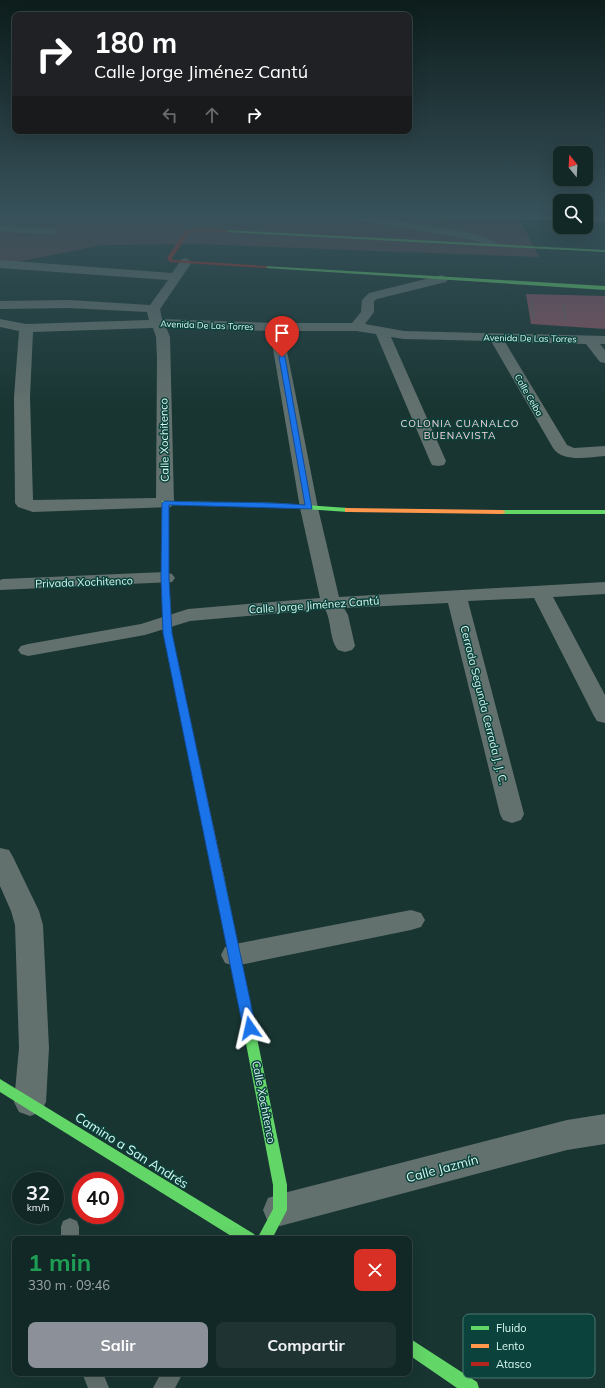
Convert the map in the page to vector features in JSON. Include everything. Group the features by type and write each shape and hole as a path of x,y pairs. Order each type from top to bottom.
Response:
{"street":[{"path":"0,305 70,304 155,316 176,279"},
{"path":"439,279 605,288"},
{"path":"356,327 367,312 369,298 442,279"},
{"name":"Avenida De Las Torres","path":"0,323 26,328 155,316 276,327 356,327 404,335 605,340"},
{"name":"Calle Xochitenco","path":"155,316 162,335 163,390 167,439 165,578 168,633 235,955 280,1184 280,1210 266,1236"},
{"path":"276,327 309,508 331,603 338,616 345,646"},
{"path":"26,328 22,397 24,503 33,507 165,503 202,505 276,505 362,511 605,512"},
{"path":"382,332 438,461"},
{"name":"Calle Ceiba","path":"495,337 557,444 564,451 578,453 605,451"},
{"path":"590,339 605,359"},
{"name":"Privada Xochitenco","path":"4,585 165,578"},
{"name":"Calle Jorge Jiménez Cantú","path":"28,650 145,629 188,615 331,603 605,588"},
{"path":"540,591 605,716"},
{"name":"Cerrada Segunda Cerrada J. J. C.","path":"456,596 512,814"},
{"path":"0,857 25,911 29,925 34,1048 22,1097"},
{"path":"235,955 411,920"},
{"name":"Camino a San Andrés","path":"0,1085 22,1097 244,1236"},
{"name":"Calle Jazmín","path":"280,1210 567,1135 605,1129"},
{"path":"412,1348 471,1388"}],"lane":[{"path":"93,1376 99,1388"},
{"path":"163,1388 171,1376"}],"path":[{"path":"531,302 534,323"},
{"path":"563,303 567,325"}],"shaded area":[{"path":"526,294 605,296 605,329 531,324"}],"traffic: fast":[{"path":"456,279 605,288"},
{"path":"176,673 168,633 165,578 165,503 276,505 348,510"},
{"path":"502,512 605,512"},
{"path":"219,876 280,1185 280,1210 266,1236"},
{"path":"0,1085 244,1236"},
{"path":"412,1348 471,1388"}],"traffic: slow":[{"path":"348,510 502,512"},
{"path":"176,673 219,876"}],"district":[{"name":"COLONIA CUANALCO BUENAVISTA","path":"460,428"}],"route":[{"path":"250,1028 168,633 165,578 165,503 202,505 276,505 309,508 282,357"}]}
